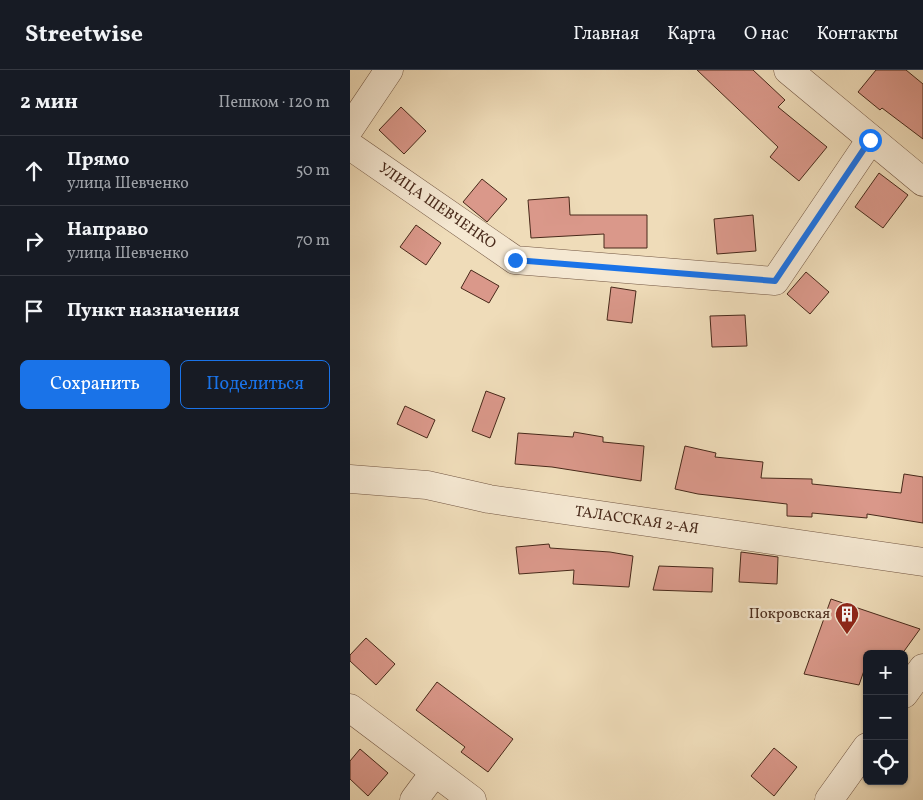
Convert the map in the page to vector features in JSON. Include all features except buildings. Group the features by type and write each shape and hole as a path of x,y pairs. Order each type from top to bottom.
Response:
{"street":[{"path":"350,128 389,70"},
{"path":"788,70 870,140 923,182"},
{"name":"УЛИЦА ШЕВЧЕНКО","path":"350,146 515,260 775,281 870,140"},
{"name":"ТАЛАССКАЯ 2-АЯ","path":"350,479 427,485 489,500 923,562"},
{"path":"908,689 923,668"},
{"path":"350,708 472,800"},
{"path":"829,800 863,753"},
{"path":"414,800 434,772"}],"place":[{"name":"Покровская","path":"847,635"}],"route":[{"path":"515,260 775,281 870,140"}]}
